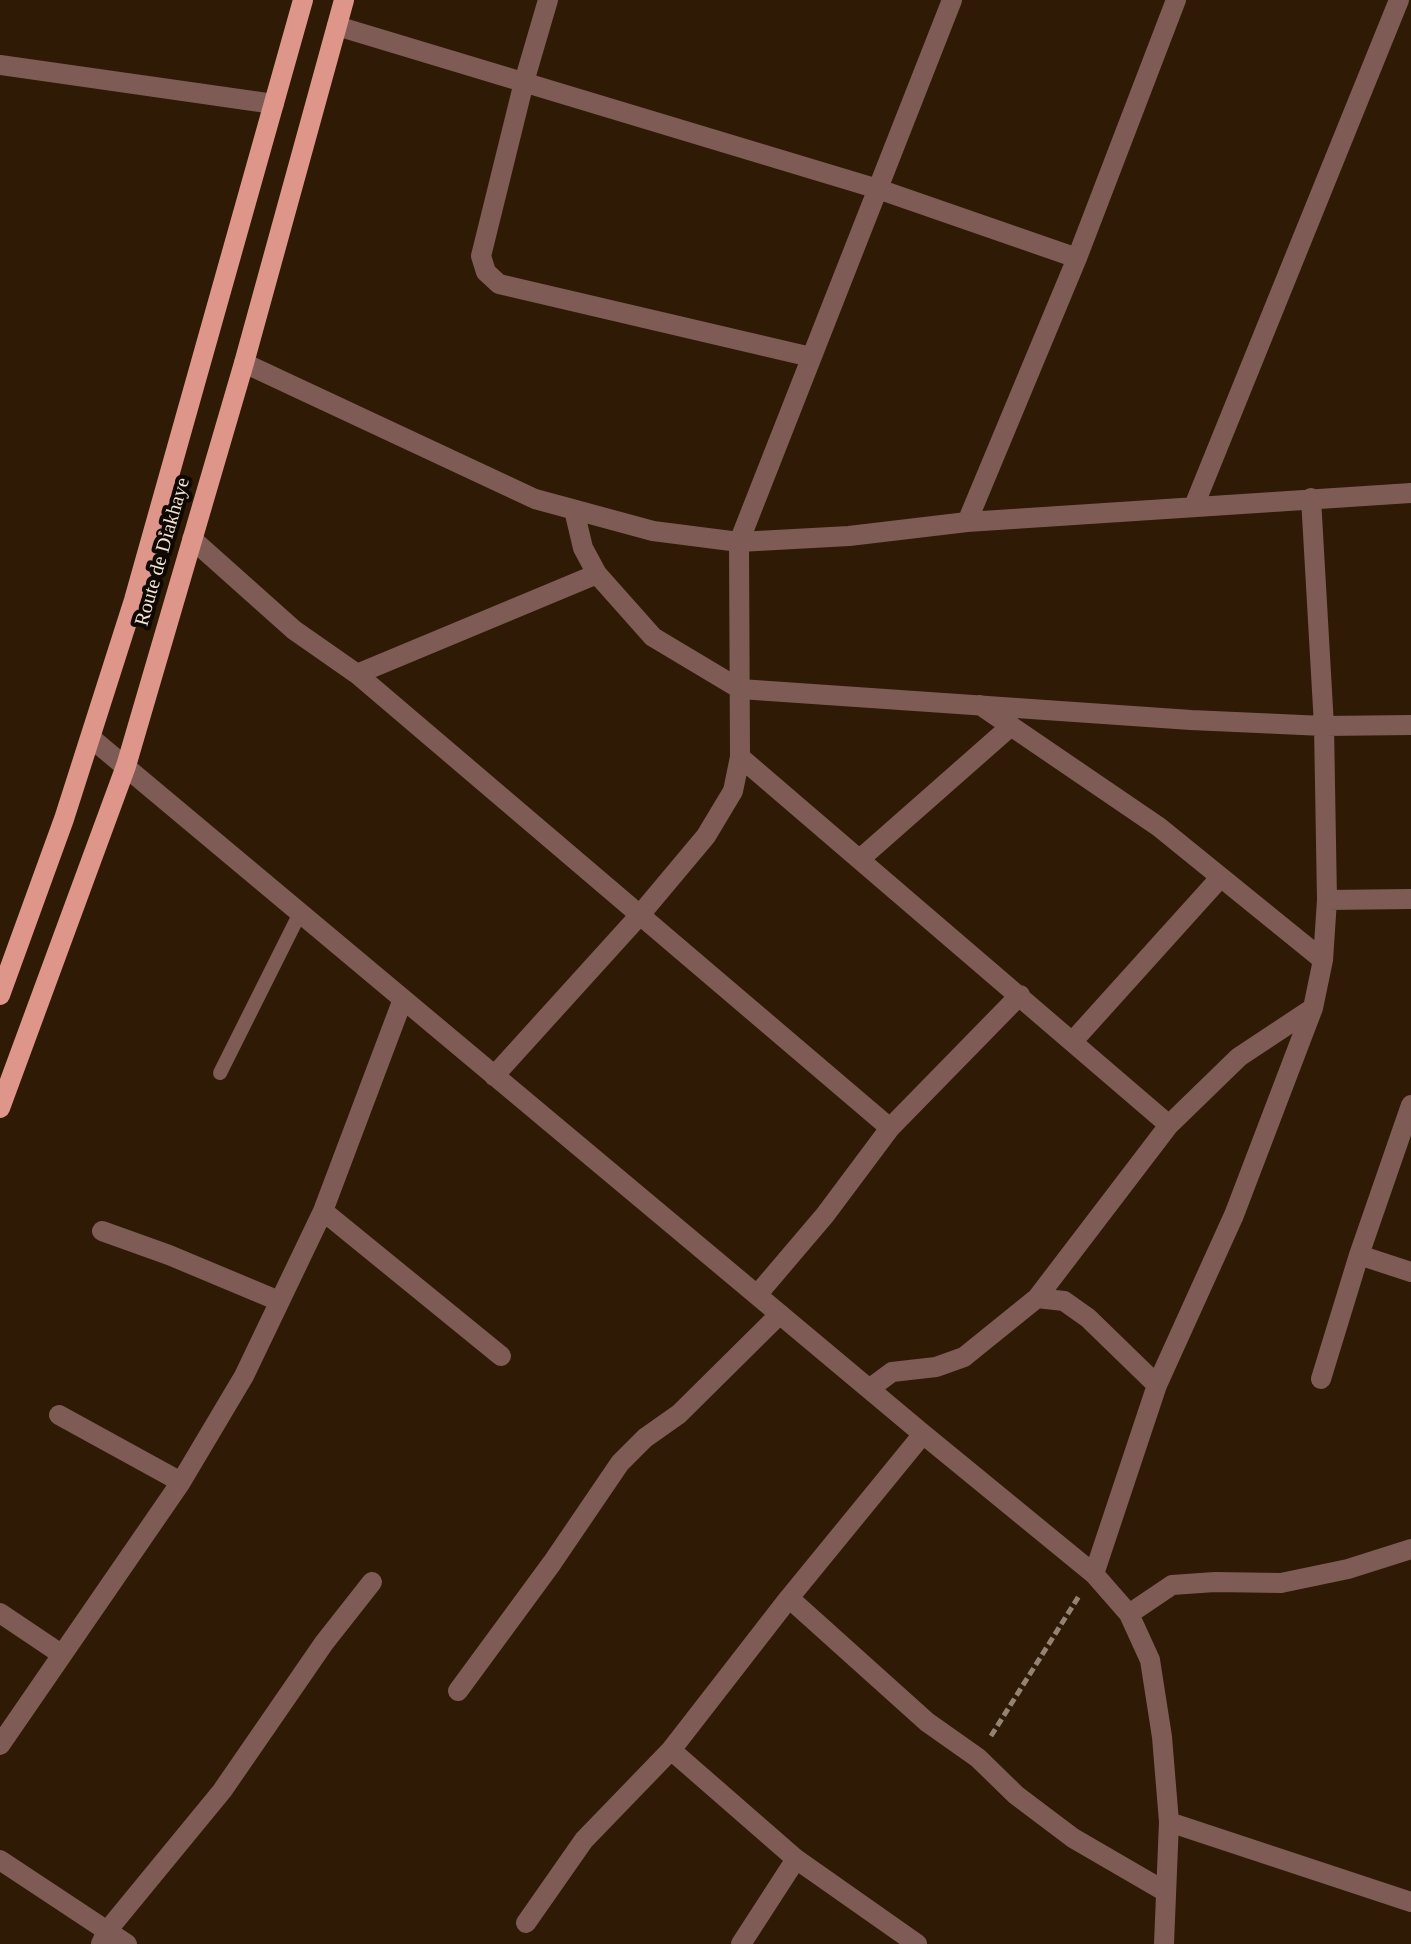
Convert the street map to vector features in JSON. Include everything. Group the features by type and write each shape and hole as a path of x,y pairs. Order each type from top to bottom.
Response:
{"main road":[{"name":"Route de Diakhaye","path":"0,995 64,819 139,585 303,0"},
{"name":"Route de Diakhaye","path":"0,1108 126,766 244,363 344,0"}],"street":[{"path":"548,0 524,82 481,256 486,272 499,284 811,357"},
{"path":"494,1076 639,916 706,836 733,791 740,757 739,542 952,0"},
{"path":"967,522 1077,258 1176,0"},
{"path":"1194,506 1399,0"},
{"path":"337,26 878,189 1077,258"},
{"path":"0,65 274,104"},
{"path":"244,363 535,499 653,531 739,542 849,536 967,522 1410,491"},
{"path":"1094,1574 1157,1385 1234,1215 1313,1008 1323,960 1327,900 1324,726 1311,498"},
{"path":"574,510 583,548 597,574 653,637 740,689 1191,720 1324,726 1411,725"},
{"path":"192,539 294,630 357,674 890,1128"},
{"path":"357,674 597,574"},
{"path":"980,705 1159,827 1323,960"},
{"path":"860,859 1011,726"},
{"path":"91,738 1094,1574 1129,1614 1150,1660 1162,1737 1169,1822 1164,1944"},
{"path":"740,757 1169,1125"},
{"path":"1073,1041 1220,878"},
{"path":"1327,900 1411,899"},
{"path":"757,1295 825,1215 890,1128 1020,995"},
{"path":"0,1745 181,1482 244,1376 323,1211 403,999"},
{"path":"869,1389 892,1372 936,1367 964,1357 1037,1298 1169,1125 1239,1057 1313,1008"},
{"path":"1321,1379 1359,1255 1411,1105"},
{"path":"323,1211 501,1356"},
{"path":"102,1231 279,1301"},
{"path":"1359,1255 1411,1272"},
{"path":"1037,1298 1064,1301 1088,1318 1157,1385"},
{"path":"458,1691 552,1563 620,1463 645,1438 679,1414 780,1314"},
{"path":"59,1415 181,1482"},
{"path":"526,1923 584,1840 671,1750 789,1598 923,1434"},
{"path":"1129,1614 1172,1585 1281,1583 1348,1569 1411,1549"},
{"path":"104,1937 222,1791 324,1643 372,1582"},
{"path":"789,1598 927,1722 978,1758 1016,1795 1073,1838 1166,1892"},
{"path":"0,1613 61,1654"},
{"path":"671,1750 796,1859 917,1944"},
{"path":"1169,1822 1411,1902"},
{"path":"741,1944 796,1859"},
{"path":"0,1860 104,1937 127,1944"}],"lane":[{"path":"220,1073 300,913"}],"path":[{"path":"978,1758 1094,1574"}]}
